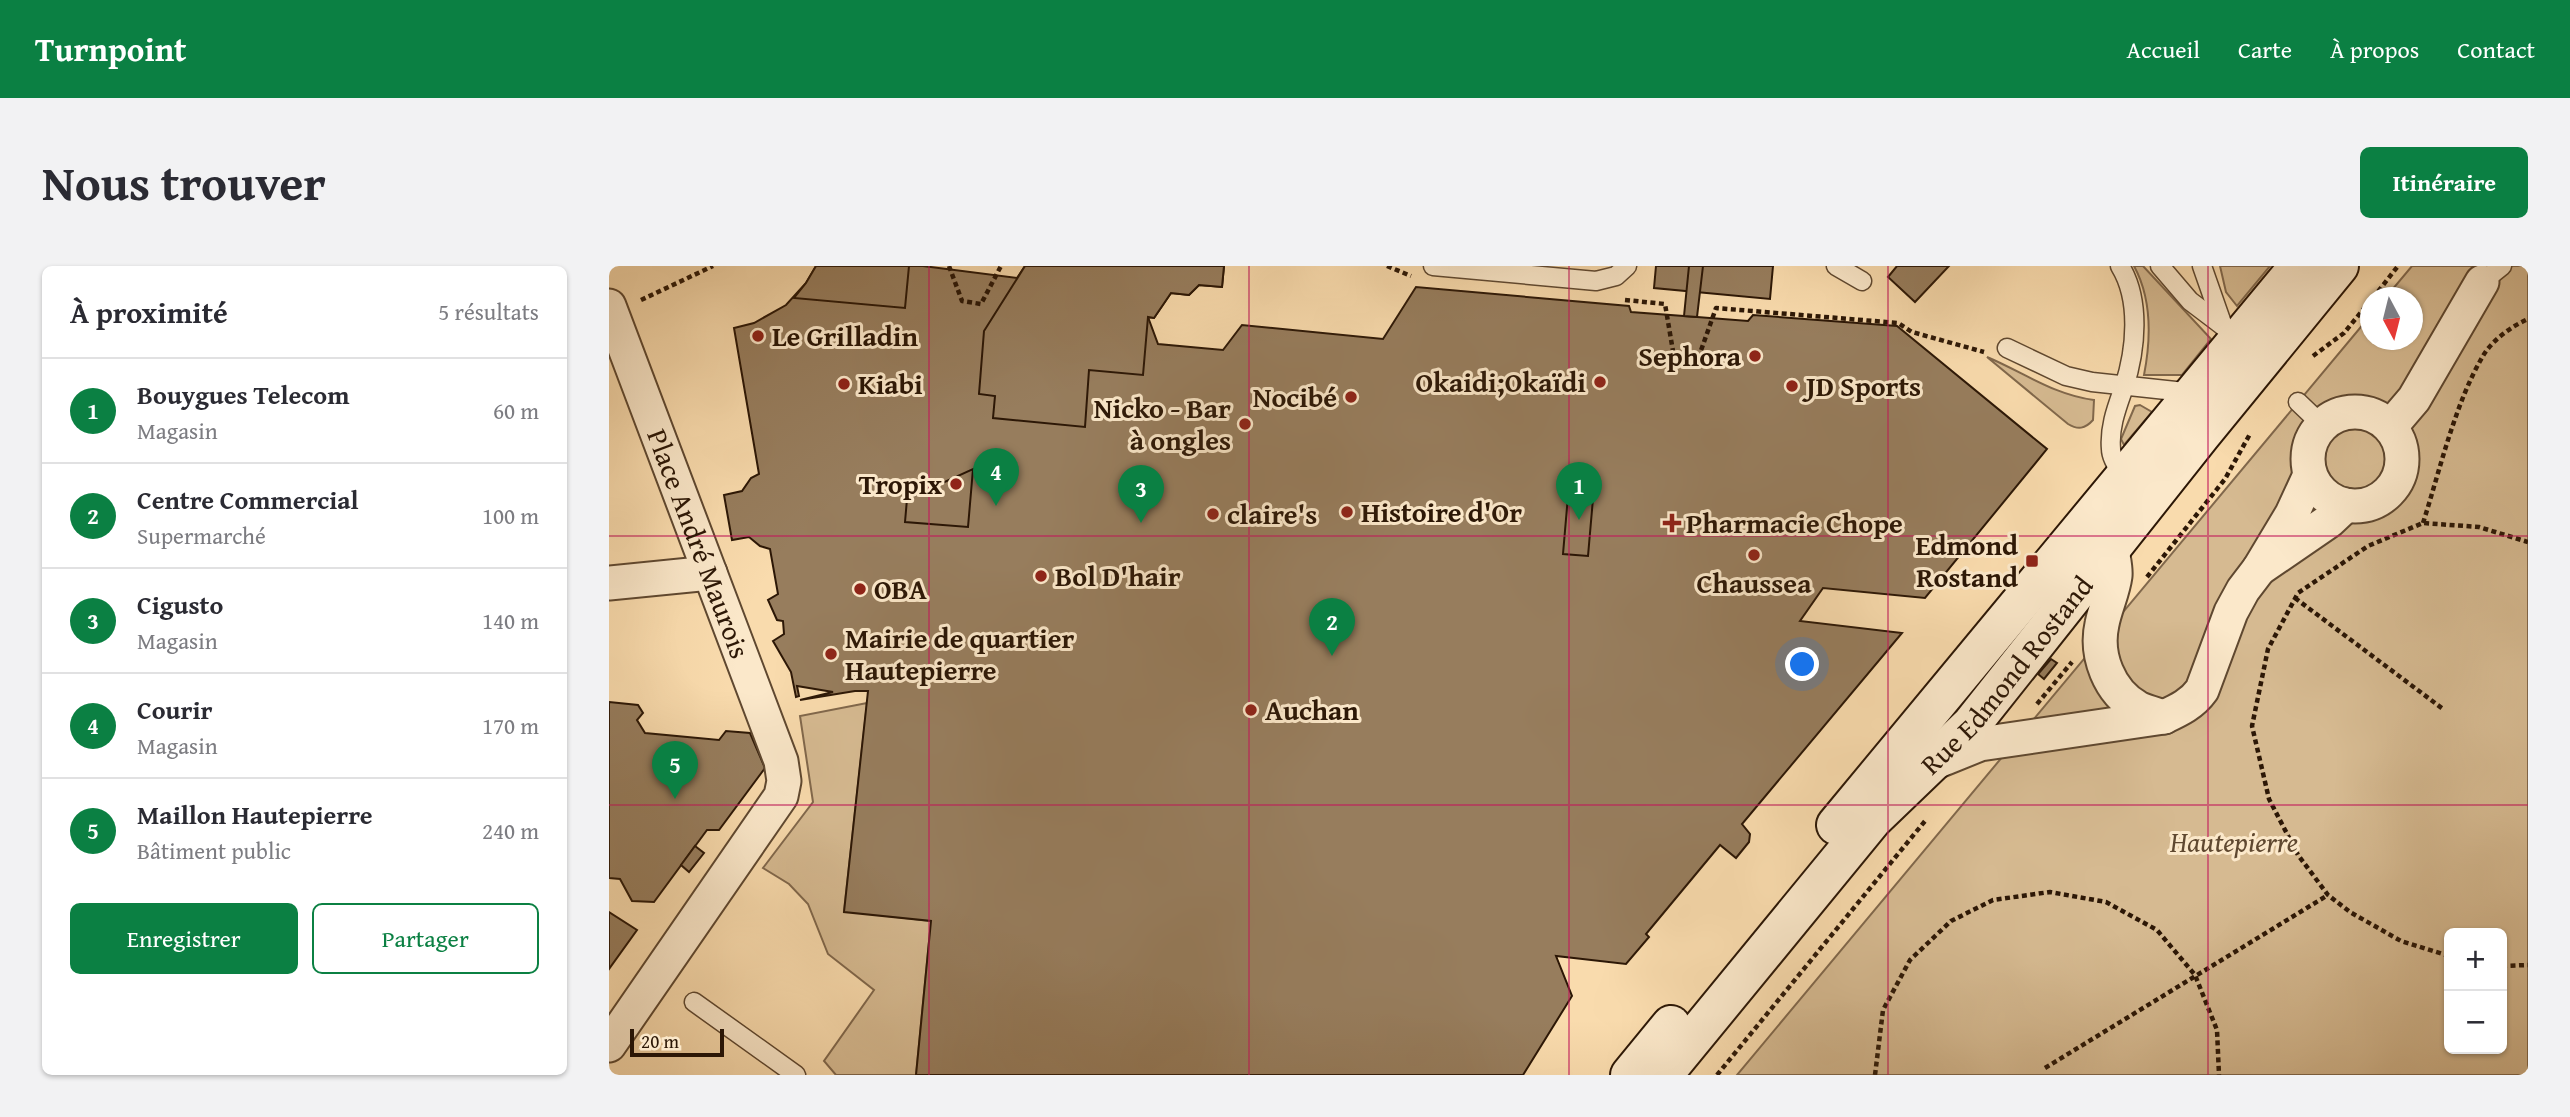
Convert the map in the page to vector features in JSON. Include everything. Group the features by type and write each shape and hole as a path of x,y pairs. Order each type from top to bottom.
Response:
{"street":[{"name":"Rue Edmond Rostand","path":"1630,1075 2299,266"},
{"name":"Rue Edmond Rostand","path":"1663,1075 1873,819 1971,725 2339,266"},
{"path":"2391,426 2414,399 2492,274"},
{"name":"Place André Maurois","path":"609,1045 781,796 784,781 781,761 610,309"},
{"path":"2358,411 2372,414 2391,426 2402,447 2402,463 2398,478 2389,492 2377,501 2362,506 2331,500 2318,489 2310,475 2307,458 2310,442 2309,413 2358,411"},
{"path":"1929,765 1980,744 2164,717 2196,699 2202,690 2231,612 2292,514 2310,475"},
{"path":"2259,569 2329,521 2346,505"},
{"path":"2112,550 2115,576 2101,626 2101,657 2108,676 2121,694 2137,707 2164,717"},
{"path":"609,583 710,573"}],"lane":[{"path":"1433,266 1596,281 1616,276 1627,266"},
{"path":"1836,266 1862,281"},
{"path":"2120,266 2131,289 2134,306 2131,360 2111,428 2111,453 2124,478"},
{"path":"2160,266 2190,300 2223,326 2201,266"},
{"path":"2001,352 2066,376 2092,382 2195,393"},
{"path":"694,1002 796,1075"}],"path":[{"path":"610,309 713,266"},
{"path":"949,266 962,301 981,304 1001,266"},
{"path":"1387,266 1416,278"},
{"path":"2382,287 2399,266"},
{"path":"1624,299 1665,304 1674,356 1698,359 1716,308 1898,323 1912,332 2001,352"},
{"path":"2423,523 2465,394 2484,354 2513,326 2528,319"},
{"path":"2444,955 2401,942 2350,912 2328,895 2298,855 2269,799 2252,726 2268,649 2298,593 2368,546 2423,523 2480,527 2528,542"},
{"path":"2295,598 2443,709"},
{"path":"1875,1075 1883,1010 1910,960 1951,921 1993,900 2050,892 2106,902 2157,930 2195,975 2217,1030 2219,1075"},
{"path":"2045,1068 2328,895"},
{"path":"2507,966 2528,965"}],"green space":[{"path":"2134,266 2143,266 2211,339 2182,375 2144,375 2148,347 2147,305"},
{"path":"2220,266 2270,266 2237,306 2226,292"},
{"name":"Hautepierre","path":"2412,266 2528,266 2528,1075 1737,1075 2360,328 2360,350 2423,350 2423,287 2394,287"},
{"path":"1987,357 2052,388 2094,400 2093,420 2081,428 2068,424"},
{"path":"2140,405 2152,412 2124,445 2121,439 2135,406"},
{"path":"867,703 844,911 931,921 916,1075 836,1075 824,1061 874,990 828,954 808,904 789,884 763,868 813,802 800,716"}],"building":[{"path":"816,266 923,266 1017,278 1025,266 1224,266 1222,287 1199,285 1189,295 1171,293 1154,318 1148,317 1158,344 1223,350 1242,325 1383,339 1416,287 1629,306 1631,312 1748,321 1753,315 1897,326 2047,449 1925,598 1823,588 1800,621 1902,633 1742,824 1750,834 1749,842 1736,858 1720,845 1646,934 1649,937 1626,964 1556,956 1572,996 1523,1075 916,1075 931,921 844,912 868,691 800,700 833,692 797,686 799,696 796,697 791,672 773,641 784,634 783,621 777,620 768,600 778,594 770,549 760,546 749,537 732,540 724,495 742,491 751,478 759,474 734,328 754,323 786,305 806,283"},
{"path":"816,266 909,266 905,308 794,298"},
{"path":"1025,266 1224,266 1222,287 1199,285 1189,295 1171,293 1154,318 1148,317 1143,375 1089,370 1085,427 993,418 995,396 979,394 984,331"},
{"path":"1656,266 1773,266 1770,299 1654,288"},
{"path":"1689,266 1703,266 1697,317 1684,316"},
{"path":"1897,266 1949,266 1915,302 1888,277"},
{"name":"Tropix","path":"973,469 968,527 905,522 907,499"},
{"path":"1569,484 1594,487 1588,556 1563,554"},
{"path":"2051,659 2057,663 2044,679 2038,674"},
{"path":"609,702 638,705 643,713 637,720 645,733 719,740 726,731 750,733 765,768 719,830 707,830 654,902 632,901 620,879 609,878"},
{"path":"695,846 704,853 689,872 681,865"},
{"path":"609,912 637,930 609,969"}],"place":[{"name":"Le Grilladin","path":"758,336"},
{"name":"Sephora","path":"1755,356"},
{"name":"Okaidi;Okaïdi","path":"1600,382"},
{"name":"Kiabi","path":"844,384"},
{"name":"JD Sports","path":"1792,386"},
{"name":"Nocibé","path":"1351,397"},
{"name":"Nicko - Bar à ongles","path":"1245,424"},
{"name":"Tropix","path":"956,484"},
{"name":"Courir","path":"996,506"},
{"name":"Histoire d'Or","path":"1347,512"},
{"name":"claire's","path":"1213,514"},
{"name":"Bouygues Telecom","path":"1579,520"},
{"name":"Cigusto","path":"1141,523"},
{"name":"Pharmacie Chope","path":"1672,523"},
{"name":"Chaussea","path":"1754,555"},
{"name":"Edmond Rostand","path":"2032,561"},
{"name":"Bol D'hair","path":"1041,576"},
{"name":"OBA","path":"860,589"},
{"name":"Mairie de quartier Hautepierre","path":"831,654"},
{"name":"Centre Commercial","path":"1332,656"},
{"name":"Auchan","path":"1251,710"},
{"name":"Maillon Hautepierre","path":"675,799"}]}
